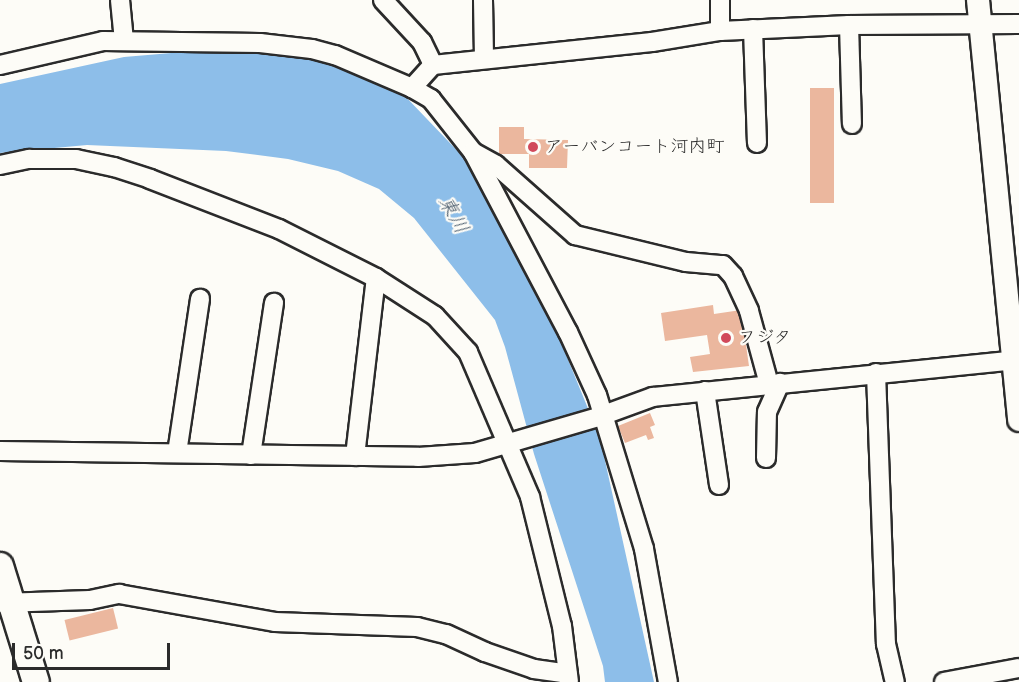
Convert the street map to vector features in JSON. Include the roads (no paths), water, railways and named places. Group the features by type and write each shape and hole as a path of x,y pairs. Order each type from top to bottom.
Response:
{"main road":[{"path":"0,566 6,604 36,682"}],"street":[{"path":"120,0 124,41"},
{"path":"382,0 422,42 432,66"},
{"path":"483,0 484,59"},
{"path":"720,0 720,31"},
{"path":"978,0 1016,360 1019,420"},
{"path":"412,88 432,66 652,42 720,31 849,25 1019,24"},
{"path":"849,25 852,124"},
{"path":"753,29 757,143"},
{"path":"0,65 104,41 260,43 312,49 358,63 431,99 473,152 568,332 597,395 600,416 644,549 668,682"},
{"path":"473,152 496,165 575,235 686,262 723,266 733,276 749,311 774,384 767,412 766,459"},
{"path":"0,165 29,159 76,159 114,167 279,229 376,278 435,315 468,352 530,497 562,626 569,678 534,669 485,652 446,634 417,627 275,622 119,594 90,600 6,604"},
{"path":"355,456 376,278"},
{"path":"177,453 200,299"},
{"path":"251,455 274,303"},
{"path":"0,451 418,457 475,453 600,416 653,397 1016,360"},
{"path":"876,373 886,644 895,682"},
{"path":"705,392 719,485"},
{"path":"944,682 1019,668"}],"water":[{"name":"東川","path":"207,50 279,50 352,70 404,95 471,165 534,276 600,438 654,682 605,682 603,666 534,454 505,347 495,320 414,218 379,189 338,171 288,159 226,151 87,145 0,153 0,84 124,57"}],"place":[{"name":"アーバンコート河内町","path":"533,147"},
{"name":"フジタ","path":"726,338"}]}
